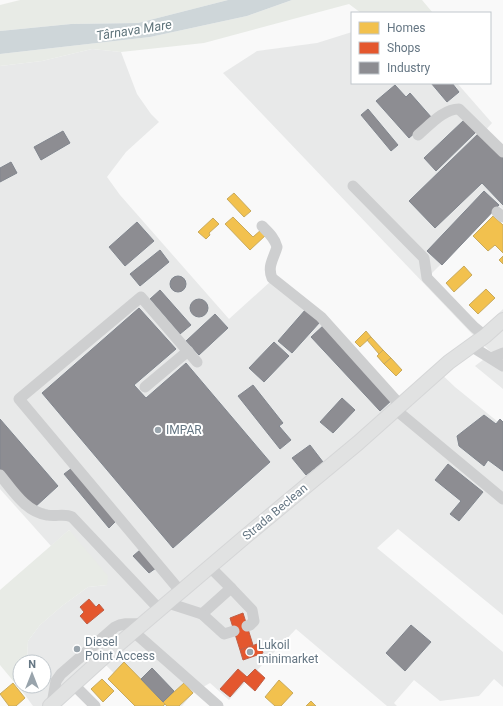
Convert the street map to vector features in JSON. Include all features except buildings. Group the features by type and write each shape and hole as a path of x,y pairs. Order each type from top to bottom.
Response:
{"main road":[{"name":"Strada Beclean","path":"51,705 106,655 399,408 449,362 485,336 503,320"}],"street":[{"path":"418,135 438,118 452,109 459,109 503,152"},
{"path":"353,186 424,258 427,278 474,327 485,336"},
{"path":"262,226 276,242 277,247 270,266 272,278 321,317 399,408 503,500"},
{"path":"181,592 19,399 141,297 197,362"},
{"path":"471,346 503,366"},
{"path":"145,387 188,351"},
{"path":"491,358 503,353"},
{"path":"0,476 28,508 47,515 67,515 72,518 164,606 202,614 224,634 234,631"},
{"path":"210,567 248,604 252,610 254,621 247,626"},
{"path":"202,614 231,588"},
{"path":"51,705 56,681 61,674 115,627 120,624 127,623 139,628 218,706"},
{"path":"74,685 95,706"}],"shaded area":[{"path":"20,0 228,0 138,23 71,24 0,31 0,5"},
{"path":"292,0 422,0 432,12 360,12 349,4 204,43 121,52 92,49 42,61 0,66 0,54 150,37 247,16"},
{"path":"351,32 351,84 458,84 492,123 483,133 503,154 503,209 500,206 430,275 482,329 503,309 503,389 475,366 492,353 474,336 223,73 257,51 317,43"},
{"path":"92,49 121,52 137,94 151,114 159,122 126,152 107,177 120,195 229,319 271,281 324,321 399,401 436,369 455,387 503,426 503,615 398,529 377,548 503,652 503,687 494,679 479,696 440,701 414,680 394,703 397,706 387,706 296,629 229,700 210,683 193,693 182,706 146,706 99,658 43,706 33,706 25,694 52,694 52,654 27,654 28,641 40,625 62,606 88,587 107,585 69,530 51,546 0,489 0,66 42,61"},
{"path":"69,530 108,576 107,585 88,587 62,606 40,625 28,641 27,654 12,654 12,679 0,665 0,590"}],"water":[{"name":"Târnava Mare","path":"228,0 292,0 247,16 150,37 0,54 0,31 71,24 138,23"}],"place":[{"name":"IMPAR","path":"158,430"},
{"name":"Diesel Point Access","path":"77,649"},
{"name":"Lukoil minimarket","path":"250,652"}]}
